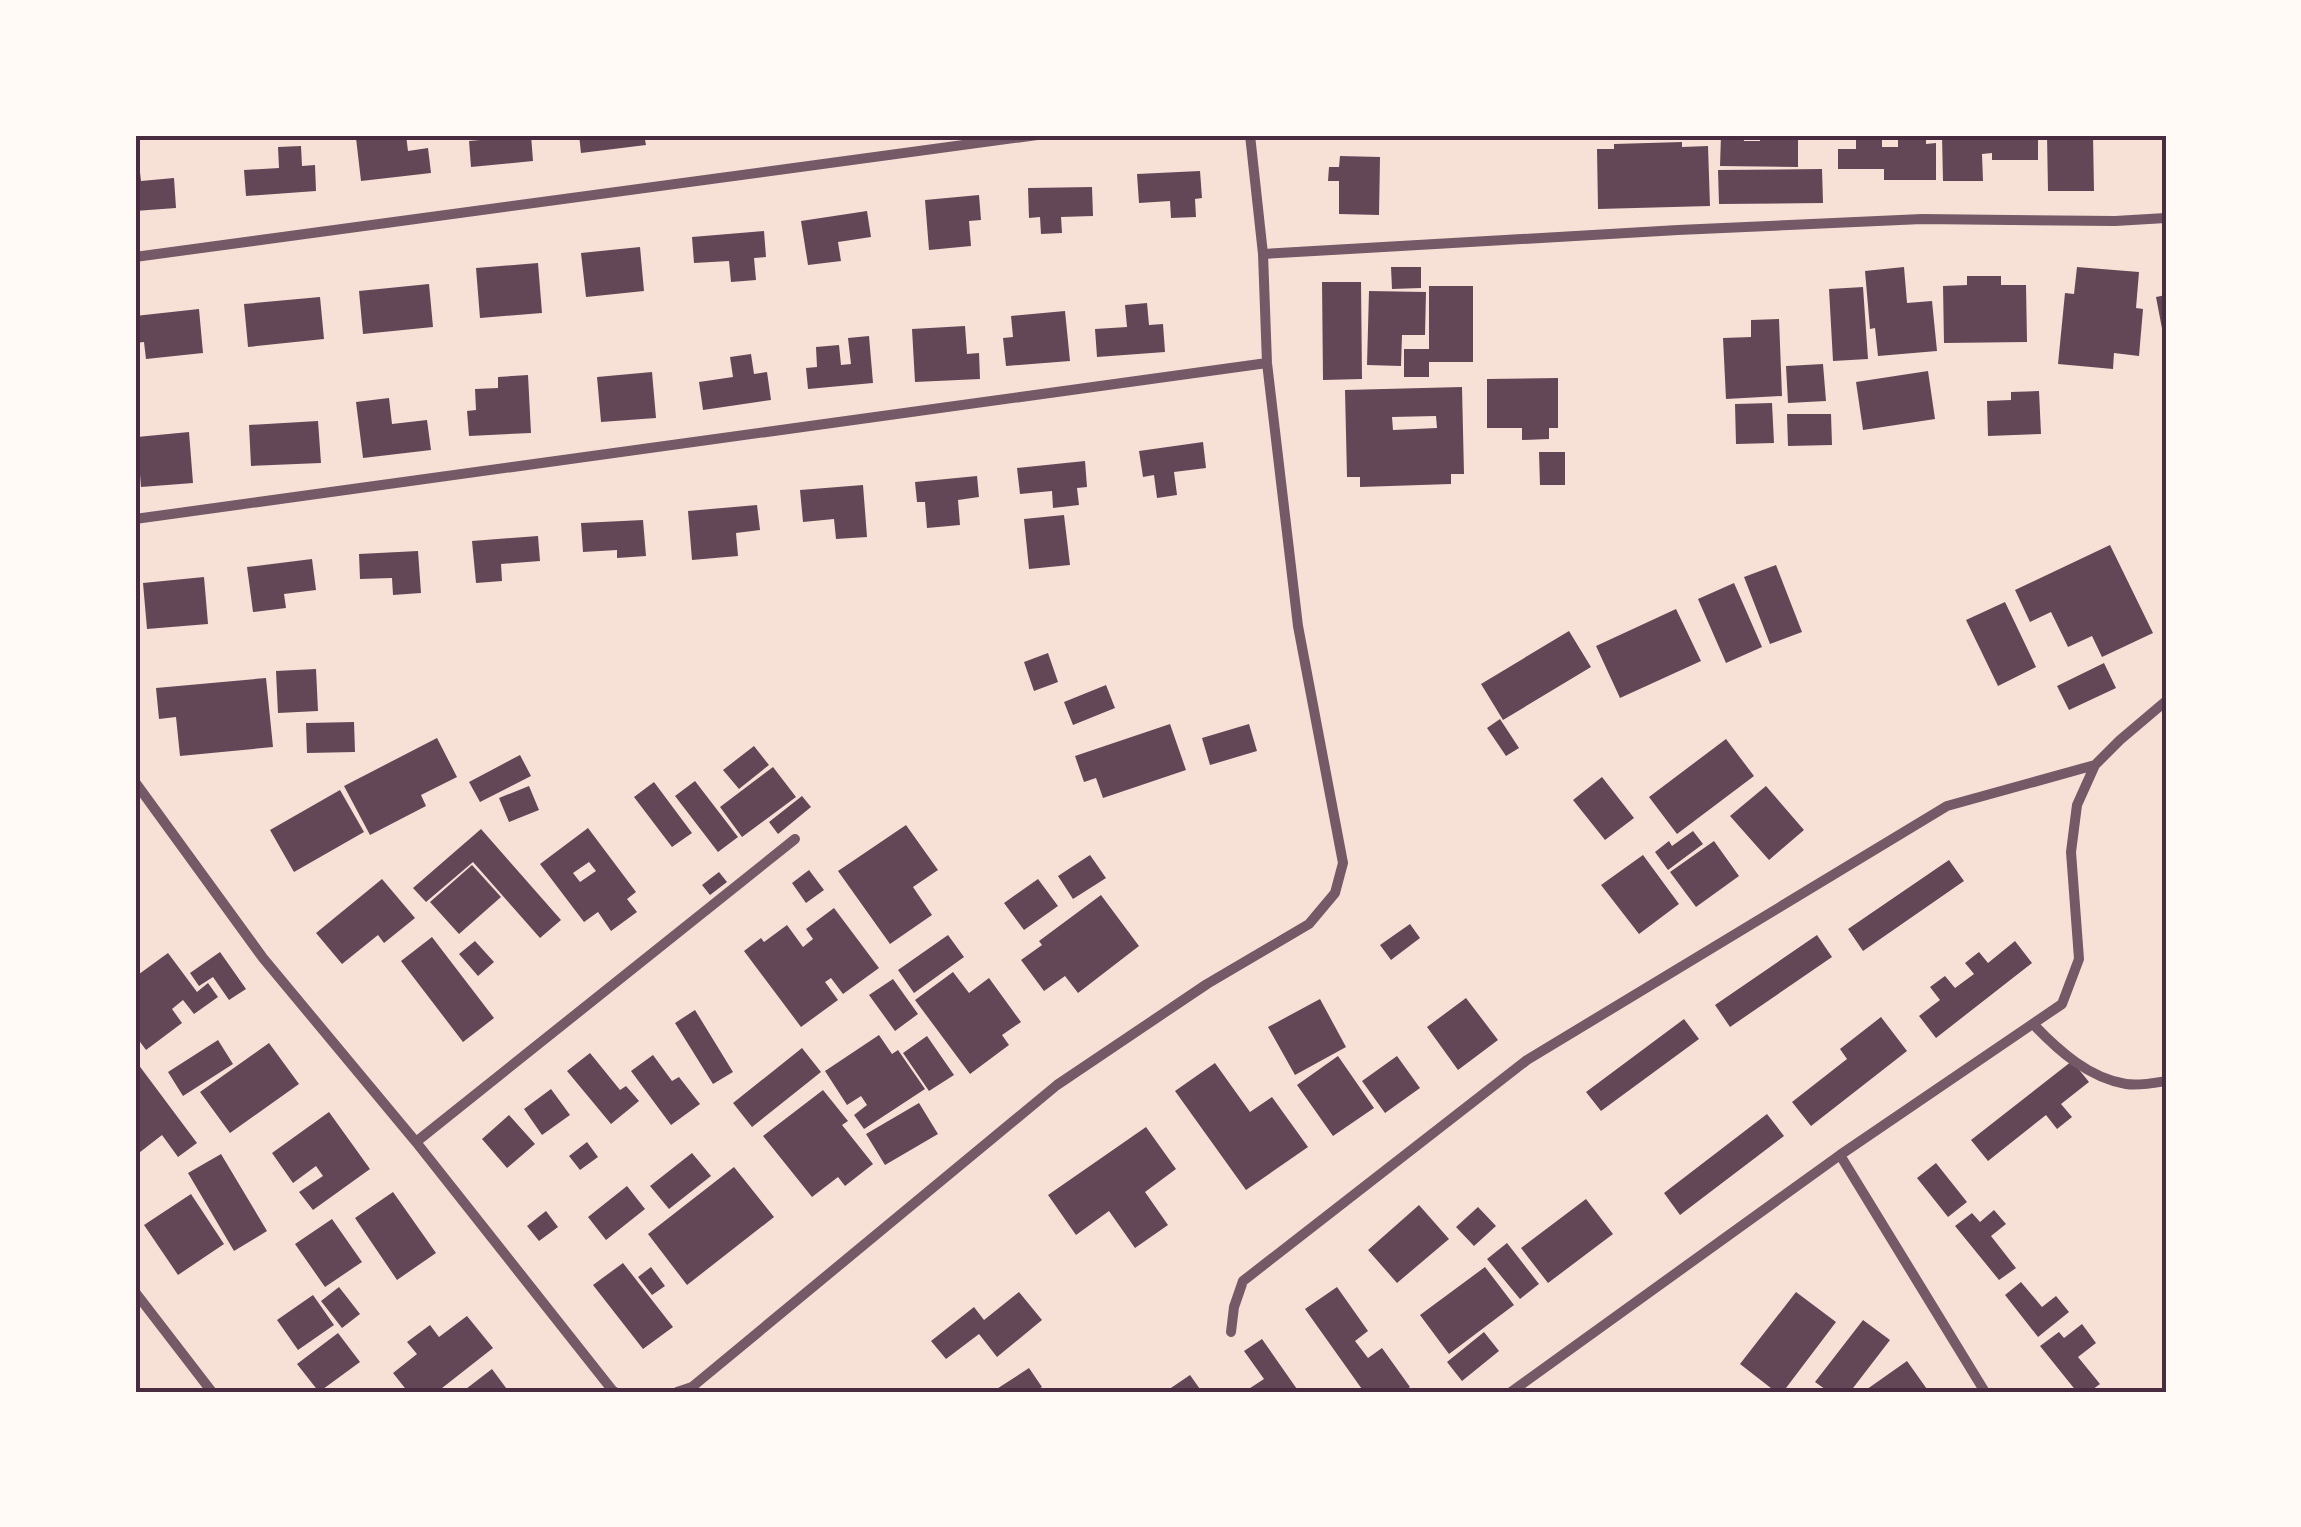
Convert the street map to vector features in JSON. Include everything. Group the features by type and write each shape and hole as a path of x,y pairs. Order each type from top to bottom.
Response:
{"street":[{"path":"135,257 1037,135"},
{"path":"678,1392 692,1387 1057,1085 1207,984 1309,924 1335,894 1343,863 1298,626 1267,363 1263,254 1250,135"},
{"path":"1263,254 1922,220 2166,218"},
{"path":"135,519 1267,363"},
{"path":"1511,1392 1840,1155 2062,1004 2079,959 2071,852 2077,806 2095,765 2166,701"},
{"path":"1230,1332 1244,1281 1527,1060 1947,806 2095,765"},
{"path":"135,782 263,958 615,1392"},
{"path":"416,1142 795,839"},
{"path":"2034,1024 2056,1047 2094,1074 2129,1085 2166,1082"},
{"path":"1840,1155 1985,1392"},
{"path":"135,1292 212,1392"}],"building":[{"path":"406,135 408,151 428,148 431,173 361,181 356,138"},
{"path":"501,135 531,135 533,161 471,167 469,141 502,138"},
{"path":"579,135 644,135 646,145 581,153"},
{"path":"1721,135 1743,135 1744,141 1760,141 1760,135 1798,135 1798,167 1720,166"},
{"path":"1856,135 1882,135 1882,147 1898,147 1898,135 1926,135 1926,144 1936,143 1936,180 1884,180 1884,169 1838,169 1838,149 1856,149"},
{"path":"1942,135 2038,135 2038,160 1992,160 1992,153 1982,154 1983,181 1943,181"},
{"path":"2047,135 2093,135 2094,191 2048,191"},
{"path":"1682,142 1682,147 1708,146 1710,206 1598,209 1597,149 1614,149 1614,144"},
{"path":"301,146 302,166 315,165 316,191 246,196 244,170 279,168 278,147"},
{"path":"1340,156 1380,157 1379,215 1339,214 1339,181 1328,181 1329,167 1339,167"},
{"path":"135,164 139,164 141,181 174,178 176,208 135,211"},
{"path":"1822,169 1823,203 1719,204 1718,170"},
{"path":"1200,171 1202,198 1195,199 1196,217 1171,218 1170,201 1139,203 1137,174"},
{"path":"1092,187 1093,216 1061,217 1062,233 1041,234 1040,217 1029,218 1028,188"},
{"path":"979,195 981,220 969,221 971,246 929,250 925,200"},
{"path":"867,211 871,237 838,242 841,261 808,265 801,221"},
{"path":"764,231 766,257 754,258 756,280 731,282 729,261 694,263 692,237"},
{"path":"640,247 644,291 586,297 581,253"},
{"path":"538,263 542,313 480,318 476,268"},
{"path":"1391,267 1421,267 1421,288 1392,289"},
{"path":"1904,267 1907,303 1932,301 1937,351 1878,356 1875,328 1870,329 1865,271"},
{"path":"2077,267 2139,272 2136,308 2143,309 2139,356 2114,353 2113,369 2058,364 2065,293 2074,294"},
{"path":"1967,276 2001,276 2001,285 2026,285 2027,342 1944,343 1943,286 1967,285"},
{"path":"1322,282 1361,282 1362,379 1323,380"},
{"path":"429,284 433,327 363,334 359,291"},
{"path":"1429,286 1473,286 1473,362 1429,362 1429,377 1404,377 1404,349 1429,349"},
{"path":"1863,287 1868,359 1833,361 1829,289"},
{"path":"1369,291 1426,292 1425,335 1402,335 1401,366 1367,365"},
{"path":"2166,295 2166,339 2164,339 2156,297"},
{"path":"320,297 324,339 248,347 244,304"},
{"path":"1147,303 1149,325 1163,324 1165,352 1097,357 1095,329 1127,327 1125,305"},
{"path":"199,309 203,353 146,359 144,342 135,343 135,316"},
{"path":"1065,311 1070,361 1006,366 1003,338 1013,337 1011,316"},
{"path":"1779,319 1782,396 1726,399 1723,338 1751,337 1751,320"},
{"path":"965,326 967,354 979,353 980,379 915,382 912,329"},
{"path":"869,336 873,383 808,389 806,368 817,367 816,347 839,345 841,365 851,364 848,338"},
{"path":"751,354 754,374 767,372 771,400 703,410 699,382 733,377 730,357"},
{"path":"1823,364 1826,401 1788,403 1786,366"},
{"path":"1928,371 1935,419 1863,430 1856,382"},
{"path":"652,372 656,418 601,422 597,377"},
{"path":"528,375 531,433 469,436 467,411 476,410 475,389 498,388 498,377"},
{"path":"1558,378 1558,428 1549,428 1549,439 1522,440 1522,428 1487,428 1487,379"},
{"path":"1462,387 1464,474 1451,474 1451,484 1360,487 1360,477 1347,477 1345,390","holes":["1436,416 1437,428 1393,430 1392,417"]},
{"path":"2039,391 2041,434 1988,436 1987,401 2011,400 2011,392"},
{"path":"389,398 392,424 427,420 431,450 363,458 356,402"},
{"path":"1772,403 1774,443 1736,444 1735,404"},
{"path":"1787,414 1831,414 1832,445 1788,446"},
{"path":"318,421 321,463 251,466 249,425"},
{"path":"189,432 193,483 141,487 137,437"},
{"path":"1203,442 1206,468 1174,472 1177,495 1157,498 1154,475 1143,477 1139,451"},
{"path":"1539,452 1565,452 1565,485 1540,485"},
{"path":"1085,461 1087,487 1077,488 1079,505 1053,508 1052,491 1020,494 1017,468"},
{"path":"977,476 979,497 958,500 960,525 927,528 925,502 917,502 915,482"},
{"path":"863,485 867,537 836,539 834,519 803,522 800,490"},
{"path":"757,505 760,530 736,533 738,556 692,560 688,511"},
{"path":"1064,515 1070,565 1029,569 1024,519"},
{"path":"643,520 646,556 617,558 617,550 583,552 581,523"},
{"path":"538,536 540,561 501,564 502,581 476,583 472,541"},
{"path":"2110,545 2153,633 2102,657 2092,636 2068,647 2051,612 2030,622 2015,590"},
{"path":"418,551 421,593 393,595 392,578 360,579 359,554"},
{"path":"312,559 316,590 284,594 286,608 253,612 247,567"},
{"path":"1776,565 1802,632 1770,644 1744,577"},
{"path":"204,577 208,624 147,629 143,583"},
{"path":"1734,583 1762,647 1726,663 1698,599"},
{"path":"2005,602 2036,667 1998,686 1966,620"},
{"path":"1676,609 1701,661 1620,698 1596,646"},
{"path":"1569,631 1591,667 1503,720 1481,684"},
{"path":"1048,653 1058,682 1034,691 1024,662"},
{"path":"2104,663 2116,688 2069,710 2057,686"},
{"path":"316,669 318,711 278,713 276,671"},
{"path":"266,678 273,747 180,756 176,717 159,719 156,688"},
{"path":"1106,685 1115,708 1073,725 1064,702"},
{"path":"1500,719 1519,748 1506,756 1487,728"},
{"path":"354,722 355,752 307,753 306,723"},
{"path":"1170,724 1186,770 1103,798 1096,778 1084,782 1075,756"},
{"path":"1249,724 1257,751 1210,765 1202,738"},
{"path":"437,738 457,777 421,795 426,806 370,835 344,786"},
{"path":"1726,739 1754,776 1677,834 1649,797"},
{"path":"754,746 769,765 739,789 723,770"},
{"path":"520,755 531,776 480,802 469,782"},
{"path":"773,767 796,797 742,837 720,807"},
{"path":"1602,777 1634,818 1605,840 1573,800"},
{"path":"695,781 738,837 718,852 675,796"},
{"path":"654,782 692,833 672,847 634,797"},
{"path":"529,786 539,810 509,822 499,798"},
{"path":"1766,786 1804,830 1769,860 1730,816"},
{"path":"340,790 364,832 294,872 270,830"},
{"path":"802,796 811,807 778,834 769,822"},
{"path":"906,825 938,870 913,887 932,915 890,944 838,871"},
{"path":"588,828 636,892 627,899 637,912 611,931 598,912 584,922 540,864","holes":["589,862 596,871 580,882 573,873"]},
{"path":"481,829 561,920 540,938 473,862 426,902 413,888"},
{"path":"1693,831 1703,844 1668,870 1655,852"},
{"path":"1714,841 1739,876 1696,907 1670,872"},
{"path":"1090,855 1106,878 1073,899 1058,876"},
{"path":"1643,855 1679,904 1639,934 1601,885"},
{"path":"1949,860 1964,881 1863,951 1848,929"},
{"path":"472,865 501,897 459,934 430,902"},
{"path":"809,870 824,890 806,903 792,883"},
{"path":"719,872 727,882 710,895 702,885"},
{"path":"382,879 415,918 384,943 378,935 342,964 316,933"},
{"path":"1038,879 1058,906 1024,930 1004,903"},
{"path":"1101,895 1139,946 1078,993 1065,976 1044,991 1021,960 1042,945 1039,941"},
{"path":"834,908 879,968 843,994 831,978 825,982 838,1000 801,1027 744,951 787,925 803,947 813,939 806,929"},
{"path":"1410,924 1420,938 1391,960 1380,945"},
{"path":"948,935 964,957 914,993 898,970"},
{"path":"1817,935 1832,957 1730,1027 1715,1005"},
{"path":"432,937 494,1018 463,1042 401,961"},
{"path":"475,941 494,962 478,976 459,954"},
{"path":"2015,941 2032,963 1936,1038 1919,1016 1940,1000 1930,987 1945,976 1955,988 1974,974 1965,963 1979,952 1988,963"},
{"path":"220,952 246,989 229,1000 213,977 199,986 190,973"},
{"path":"168,953 197,992 208,983 218,997 194,1014 183,1000 172,1009 182,1023 146,1050 135,1035 135,977"},
{"path":"953,972 969,993 989,978 1021,1022 1002,1035 1009,1045 970,1074 915,1000"},
{"path":"893,979 918,1014 895,1031 869,995"},
{"path":"1466,998 1498,1040 1458,1070 1427,1027"},
{"path":"1320,999 1346,1047 1295,1075 1268,1027"},
{"path":"695,1010 733,1072 713,1084 675,1023"},
{"path":"1881,1017 1907,1051 1811,1126 1792,1102 1847,1059 1840,1049"},
{"path":"1684,1019 1699,1039 1601,1111 1586,1092"},
{"path":"879,1035 892,1054 898,1050 925,1089 864,1129 854,1115 867,1105 861,1096 847,1105 825,1071"},
{"path":"927,1036 954,1075 929,1091 903,1053"},
{"path":"218,1040 233,1064 183,1096 168,1072"},
{"path":"269,1043 299,1084 230,1133 200,1092"},
{"path":"802,1048 821,1072 752,1127 733,1103"},
{"path":"590,1053 620,1090 626,1086 639,1101 611,1124 567,1071"},
{"path":"653,1055 672,1081 679,1077 700,1104 671,1125 631,1071"},
{"path":"1338,1056 1374,1108 1333,1136 1297,1085"},
{"path":"1397,1056 1420,1088 1385,1113 1362,1081"},
{"path":"135,1060 197,1143 178,1157 162,1135 135,1156"},
{"path":"2072,1061 2089,1082 2061,1104 2072,1117 2057,1129 2046,1115 1988,1161 1971,1140"},
{"path":"1215,1063 1250,1112 1272,1097 1308,1147 1246,1190 1175,1091"},
{"path":"551,1089 570,1115 542,1135 524,1109"},
{"path":"823,1090 848,1121 842,1125 873,1164 845,1186 838,1177 812,1197 763,1136"},
{"path":"919,1103 938,1134 885,1165 866,1134"},
{"path":"329,1112 370,1169 313,1210 299,1192 323,1176 316,1166 293,1183 272,1153"},
{"path":"1767,1114 1784,1136 1680,1215 1664,1193"},
{"path":"509,1115 535,1144 507,1168 482,1139"},
{"path":"1146,1127 1176,1169 1145,1192 1168,1225 1135,1248 1109,1211 1076,1235 1048,1195"},
{"path":"587,1142 598,1157 580,1170 569,1156"},
{"path":"692,1153 711,1176 669,1209 650,1186"},
{"path":"221,1154 267,1231 234,1251 188,1173"},
{"path":"1936,1163 1967,1202 1948,1217 1917,1178"},
{"path":"734,1167 774,1217 687,1285 648,1234"},
{"path":"627,1186 645,1209 606,1240 588,1217"},
{"path":"393,1192 436,1253 397,1280 355,1218"},
{"path":"191,1194 224,1244 178,1275 144,1225"},
{"path":"1586,1199 1613,1234 1548,1283 1521,1248"},
{"path":"1419,1205 1449,1239 1397,1283 1368,1250"},
{"path":"1478,1207 1496,1226 1474,1246 1456,1227"},
{"path":"1994,1210 2006,1224 1991,1236 2016,1268 1999,1280 1955,1226 1972,1213 1980,1222"},
{"path":"546,1211 558,1227 539,1241 527,1226"},
{"path":"332,1219 362,1262 325,1287 295,1244"},
{"path":"1507,1243 1539,1284 1520,1299 1487,1259"},
{"path":"623,1263 673,1327 643,1349 593,1285"},
{"path":"651,1267 665,1286 652,1295 638,1277"},
{"path":"1485,1267 1514,1305 1449,1354 1420,1315"},
{"path":"2021,1282 2042,1307 2056,1296 2069,1312 2038,1337 2005,1295"},
{"path":"339,1287 360,1314 342,1328 321,1301"},
{"path":"1337,1287 1368,1331 1355,1341 1368,1358 1382,1348 1410,1387 1403,1392 1364,1392 1305,1309"},
{"path":"1019,1292 1042,1320 997,1357 979,1334 946,1359 931,1341 974,1307 984,1320"},
{"path":"1796,1292 1836,1322 1783,1392 1776,1392 1740,1364"},
{"path":"313,1295 334,1325 298,1350 277,1320"},
{"path":"467,1316 493,1348 437,1392 408,1392 393,1373 417,1354 407,1342 430,1325 439,1337"},
{"path":"1863,1320 1890,1340 1850,1392 1829,1392 1815,1382"},
{"path":"2082,1324 2096,1343 2078,1357 2100,1384 2089,1392 2077,1392 2040,1346 2059,1332 2064,1338"},
{"path":"1484,1332 1499,1351 1462,1381 1447,1362"},
{"path":"338,1333 360,1362 319,1392 297,1364"},
{"path":"1262,1339 1299,1392 1244,1392 1264,1379 1244,1351"},
{"path":"1907,1361 1929,1392 1863,1392"},
{"path":"1029,1368 1042,1387 1034,1392 992,1392"},
{"path":"492,1369 509,1392 462,1392"},
{"path":"1190,1375 1202,1392 1165,1392"}]}
